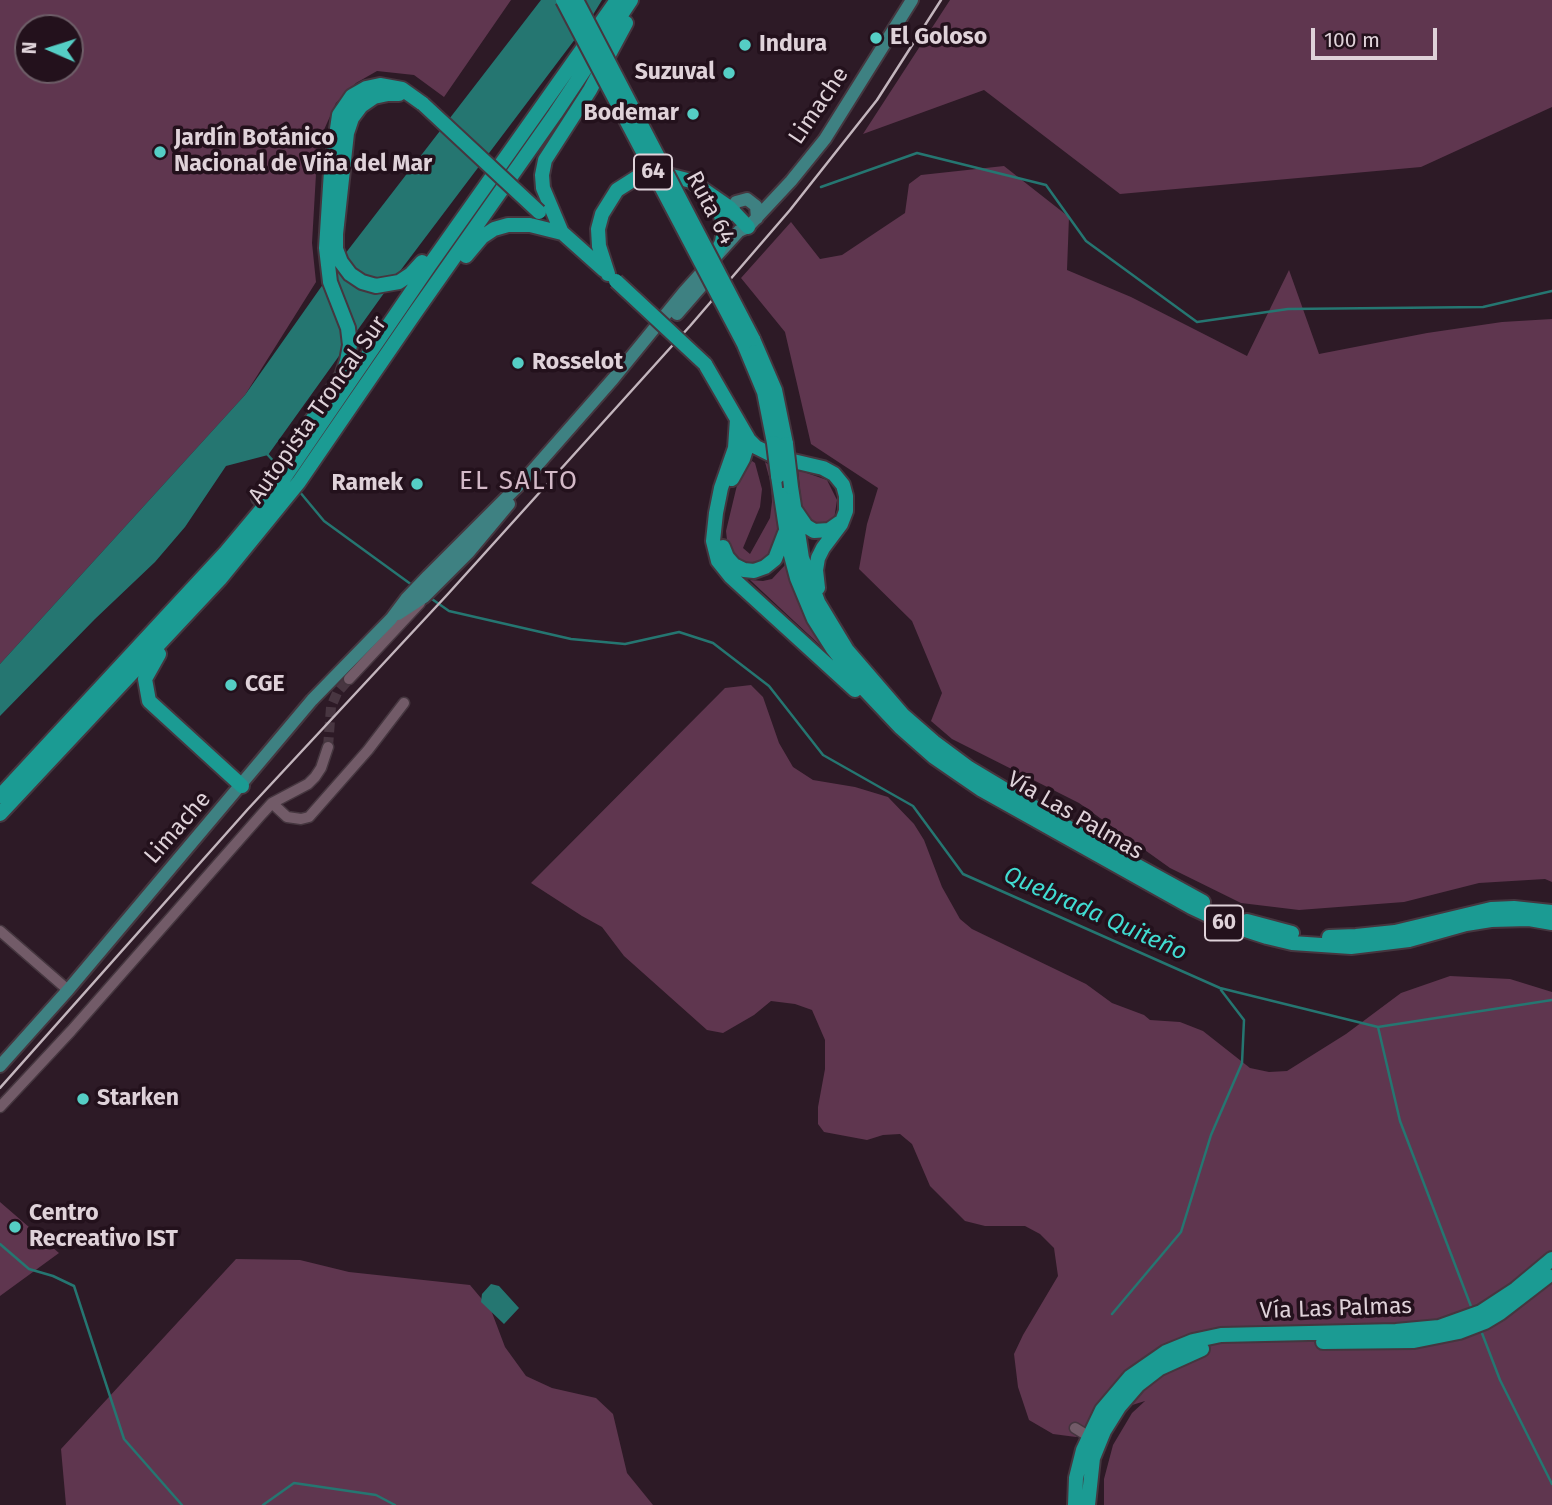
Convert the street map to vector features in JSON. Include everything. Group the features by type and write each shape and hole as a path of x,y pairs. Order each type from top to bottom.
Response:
{"highway":[{"name":"Ruta 64","path":"563,0 748,342"},
{"name":"Ruta 64","path":"576,0 748,342 780,443"},
{"name":"Autopista Troncal Sur","path":"290,472 429,265 558,87 617,0"},
{"name":"Autopista Troncal Sur","path":"0,814 219,579 290,472 555,114 631,0"},
{"path":"562,233 543,188 545,160 590,90 637,0"},
{"path":"268,503 290,472 348,361 349,337 330,282 326,248 335,130 342,108 352,96 373,86 395,86 419,101 705,364 715,376 737,419 755,445 776,457 816,466 834,474 843,485 846,496 844,516 816,564 816,580 826,616"},
{"path":"419,101 395,93 380,95 367,101 356,111 348,133 336,248 341,262 350,274 362,282 384,286 399,282 411,274 517,135 558,87"},
{"path":"612,277 599,246 600,221 608,201 622,185 639,176 664,174 691,181 752,222"},
{"path":"709,193 720,211 723,227 723,238 712,262"},
{"path":"290,472 313,468 356,412 452,274 482,237 501,226 515,224 550,228 562,233"},
{"path":"737,419 735,448 721,488 716,513 713,541 718,561 726,572 792,633 889,717"},
{"name":"Vía Las Palmas","path":"780,443 778,477 786,532 797,578 814,619 846,667 889,717 934,757 982,790 1191,907 1256,934 1292,943 1351,947 1409,940 1465,924 1490,920 1529,919 1552,923"},
{"name":"Vía Las Palmas","path":"780,443 791,487 806,573 826,616 847,650 889,701 917,728 988,780 1146,872 1233,916 1289,932 1337,937 1395,932 1491,909 1552,912"},
{"path":"755,445 743,459 731,482 721,530 727,557 739,568 749,571 760,569 775,559 786,532"},
{"name":"Autopista Troncal Sur","path":"0,796 190,592 268,503"},
{"path":"793,506 806,526 814,531 829,530 844,516"},
{"path":"171,632 147,673 145,688 149,701 242,786"},
{"name":"Vía Las Palmas","path":"1075,1505 1082,1432 1119,1387 1147,1363 1179,1346 1221,1335 1396,1331 1439,1326 1467,1318 1490,1307 1552,1259"},
{"name":"Vía Las Palmas","path":"1088,1505 1093,1458 1111,1419 1138,1385 1172,1361 1198,1350 1225,1344 1414,1341 1446,1336 1485,1322 1515,1303 1552,1272"}],"main road":[{"name":"Limache","path":"0,1066 242,786 312,700 391,619 417,600 432,578 469,552 498,519 526,478 660,321 739,231 752,222 791,181 825,139 912,0"},
{"path":"723,227 730,208 736,202 747,199 756,206 752,222"},
{"name":"Limache","path":"613,379 649,346 743,238 752,222"}],"street":[{"name":"Limache","path":"349,679 417,600"},
{"path":"272,803 287,817 309,817 368,750 404,703"},
{"path":"0,1107 272,803 308,784 315,777 328,747"},
{"path":"0,931 68,990"}],"shaded area":[{"path":"0,0 511,0 444,97 414,75 377,71 356,83 336,103 323,132 316,174 312,243 316,282 245,395 0,664"},
{"path":"541,0 602,0 397,275 268,455 226,466 185,527 155,562 0,716 0,664 245,395 338,263"},
{"path":"950,0 1552,0 1552,107 1421,167 1120,194 984,90 863,134"},
{"path":"1004,166 1069,217 1067,270 1131,297 1247,356 1289,270 1319,354 1427,333 1502,322 1552,319 1552,882 1545,879 1479,883 1404,902 1299,910 1241,903 1170,868 1079,803 952,739 931,721 942,693 912,621 859,569 867,524 878,488 811,444 785,332 741,278 791,222 820,259 842,255 905,213 909,184 921,175"},
{"path":"752,461 755,463 762,489 760,507 743,548 750,554 770,518 771,484 765,462 773,468 780,514 779,538 775,552 759,564 740,565 728,549 726,531 738,481"},
{"path":"798,470 827,480 837,500 834,520 817,526 807,519 802,508"},
{"path":"786,564 800,607 838,662 750,580 772,579"},
{"path":"751,685 763,697 779,743 793,767 813,780 855,787 888,797 914,824 924,840 942,887 960,919 972,929 1086,984 1112,1003 1144,1015 1150,1020 1180,1022 1203,1031 1250,1068 1269,1072 1287,1071 1346,1034 1401,993 1450,976 1510,979 1552,992 1552,1505 1104,1505 1104,1479 1113,1445 1132,1413 1145,1401 1129,1406 1076,1437 1053,1434 1029,1420 1018,1387 1014,1354 1058,1276 1054,1248 1040,1234 1025,1226 985,1226 965,1221 930,1186 912,1144 900,1134 867,1140 824,1132 818,1124 818,1107 825,1069 825,1040 812,1010 795,1004 771,1001 754,1015 723,1033 707,1030 624,956 602,927 531,883 725,688"},
{"name":"Centro Recreativo IST","path":"0,1202 59,1253 0,1296"},
{"path":"236,1259 300,1260 349,1272 470,1285 491,1310 505,1347 526,1376 552,1388 596,1398 613,1414 627,1473 653,1505 66,1505 61,1449"},
{"path":"491,1284 499,1286 519,1308 504,1324 481,1302 482,1294"}],"waterway":[{"path":"821,187 917,153 1046,185 1086,241 1197,322 1288,309 1483,307 1552,291"},
{"path":"267,454 277,465"},
{"path":"299,491 324,521 412,585"},
{"name":"Quebrada Quiteño","path":"429,597 449,611 571,639 625,644 679,632 713,643 769,686 823,755 913,806 963,874 1220,988 1378,1027 1552,1000"},
{"path":"1112,1314 1181,1232 1211,1135 1242,1063 1244,1020 1221,990"},
{"path":"1378,1027 1400,1121 1472,1309"},
{"path":"0,1244 29,1269 74,1286 124,1439 182,1505"},
{"path":"1480,1328 1500,1380 1552,1484"},
{"path":"263,1505 294,1483 376,1495 395,1505"}],"tunnel":[{"path":"328,747 331,707 337,693 349,679"}],"railway":[{"path":"0,1088 248,809 447,595 690,326 790,210 877,100 941,0"}],"place":[{"name":"El Goloso","path":"876,38"},
{"name":"Indura","path":"745,45"},
{"name":"Suzuval","path":"729,73"},
{"name":"Bodemar","path":"693,114"},
{"name":"Jardín Botánico Nacional de Viña del Mar","path":"160,152"},
{"name":"Rosselot","path":"518,363"},
{"name":"Ramek","path":"417,484"},
{"name":"CGE","path":"231,685"},
{"name":"Starken","path":"83,1099"},
{"name":"Centro Recreativo IST","path":"15,1227"}],"district":[{"name":"EL SALTO","path":"519,482"}]}
